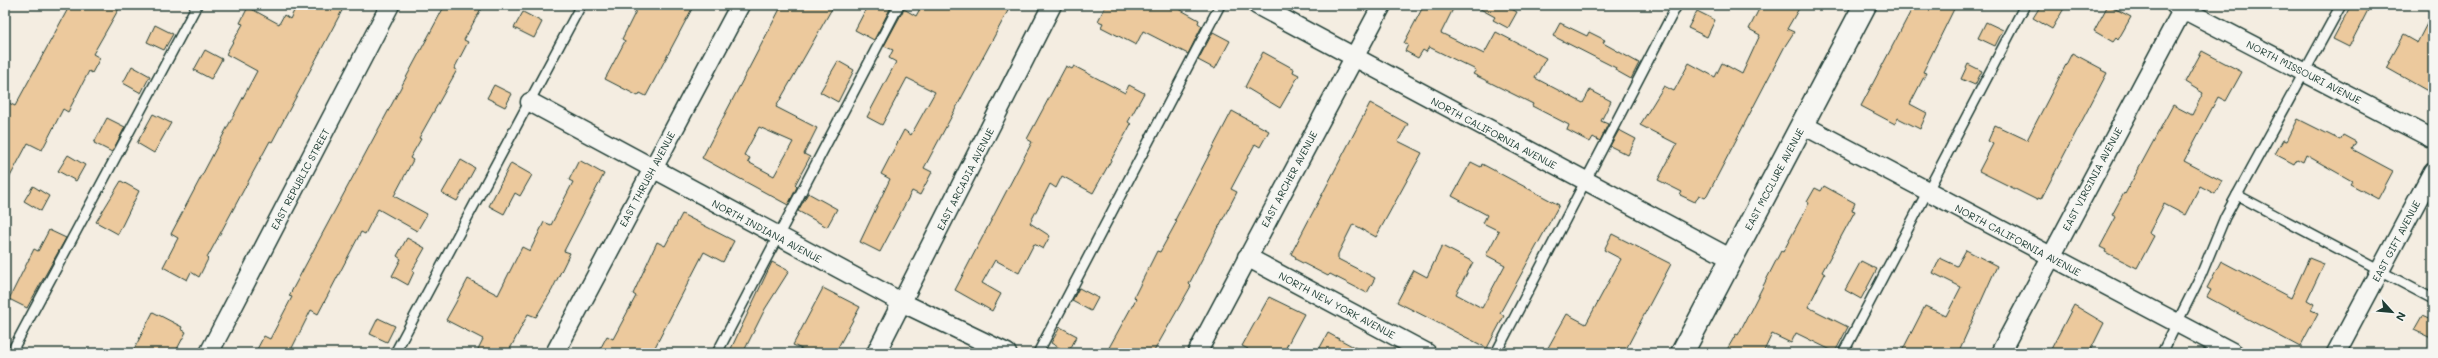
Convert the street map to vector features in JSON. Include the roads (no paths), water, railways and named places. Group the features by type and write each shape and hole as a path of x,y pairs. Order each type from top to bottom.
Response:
{"street":[{"name":"EAST REPUBLIC STREET","path":"209,353 390,5"},
{"name":"EAST THRUSH AVENUE","path":"555,353 740,5"},
{"name":"EAST ARCADIA AVENUE","path":"876,353 903,303 1052,5"},
{"name":"NORTH CALIFORNIA AVENUE","path":"1257,5 1353,58 1732,259"},
{"name":"EAST ARCHER AVENUE","path":"1197,353 1382,5"},
{"name":"EAST MCCLURE AVENUE","path":"1682,353 1865,5"},
{"name":"NORTH MISSOURI AVENUE","path":"2181,6 2433,139"},
{"name":"EAST VIRGINIA AVENUE","path":"2000,353 2051,258 2181,6"},
{"name":"NORTH INDIANA AVENUE","path":"530,102 652,170 903,303 1007,353"},
{"name":"NORTH CALIFORNIA AVENUE","path":"1803,125 2051,258 2234,353"},
{"name":"EAST GIFT AVENUE","path":"2336,353 2433,171"},
{"name":"NORTH NEW YORK AVENUE","path":"1247,257 1427,353"}],"lane":[{"path":"11,353 197,5"},
{"path":"395,353 581,5"},
{"path":"717,353 899,5"},
{"path":"1038,353 1220,5"},
{"path":"1496,353 1677,5"},
{"path":"1843,353 2025,5"},
{"path":"2162,353 2237,195 2341,5"},
{"path":"2237,195 2433,299"}]}
